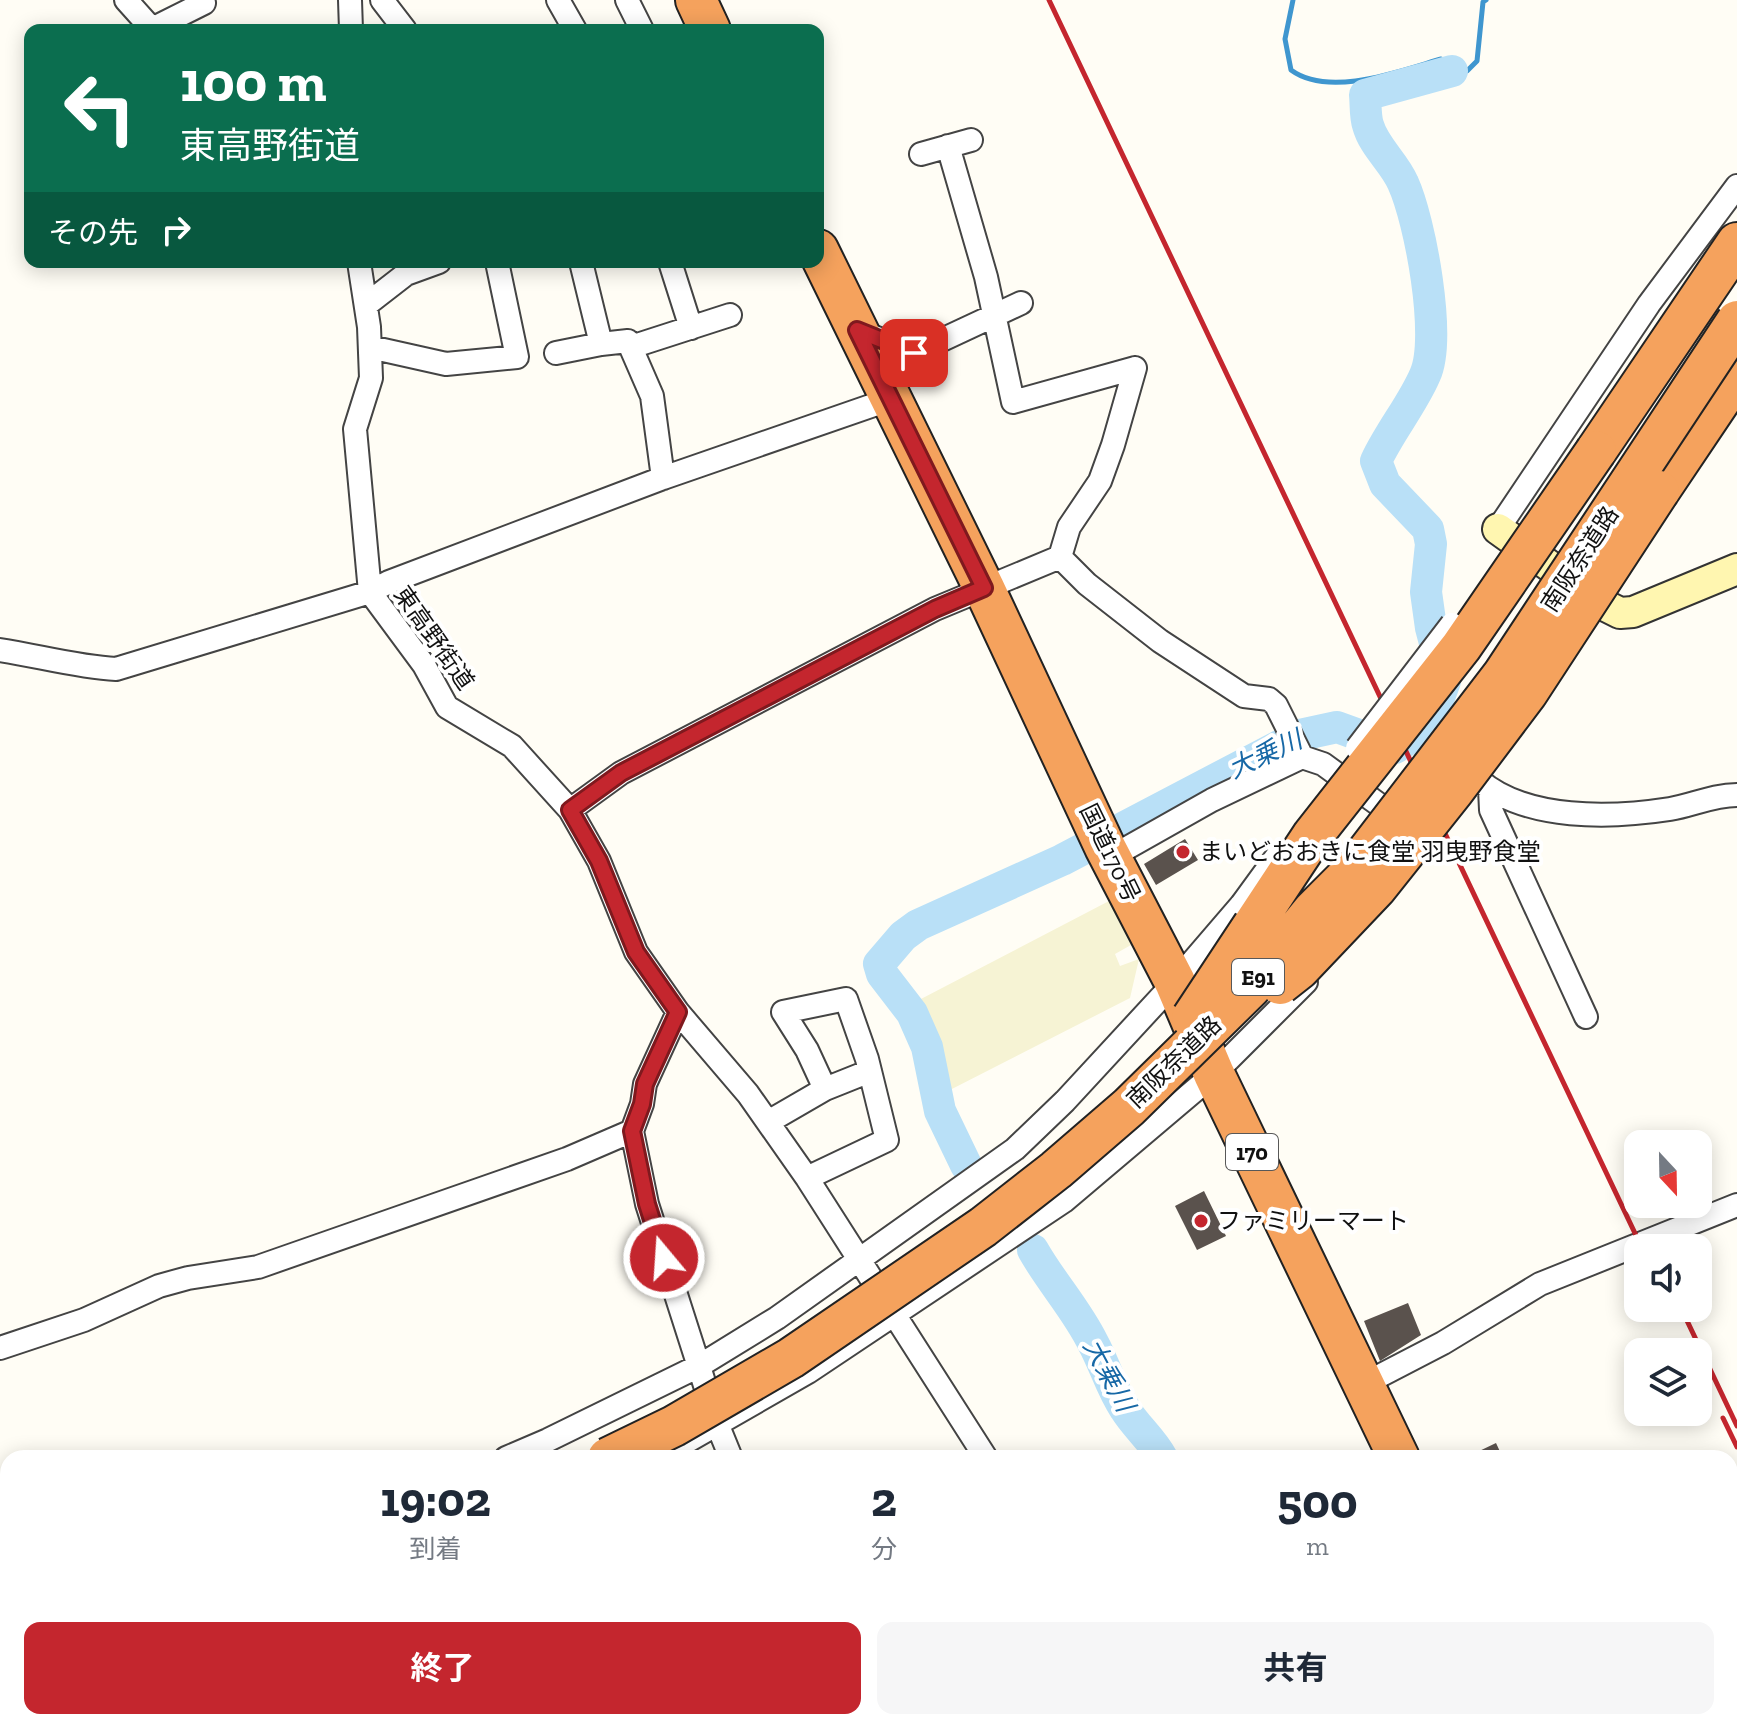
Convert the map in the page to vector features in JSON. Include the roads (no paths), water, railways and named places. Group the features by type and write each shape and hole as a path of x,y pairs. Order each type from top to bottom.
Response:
{"highway":[{"path":"696,0 707,24"},
{"path":"983,1227 1118,1097 1188,1024 1313,835 1461,647 1737,243"},
{"name":"国道170号","path":"824,262 984,588 1104,844 1175,982 1214,1074 1395,1450"},
{"name":"南阪奈道路","path":"624,1450 674,1426 791,1358 983,1227 1129,1107 1250,988 1313,911 1352,872 1503,675 1737,321"},
{"name":"南阪奈道路","path":"648,1450 801,1366 1022,1214 1139,1121 1252,1006 1368,867 1513,680 1737,343"},
{"path":"1252,1006 1299,969 1365,900 1435,814 1527,693 1737,375"}],"street":[{"path":"126,0 148,24"},
{"path":"162,24 204,3 202,0"},
{"path":"350,0 351,24"},
{"path":"382,0 400,24"},
{"path":"558,0 572,24"},
{"path":"627,0 639,24"},
{"path":"921,154 971,140"},
{"path":"948,146 986,277 1013,402 1135,368 1100,481 1069,527 1060,557"},
{"path":"525,1450 699,1366 777,1318 1015,1149 1065,1101 1242,904 1459,616 1649,304 1737,186"},
{"path":"1507,535 1699,264 1737,222"},
{"name":"東高野街道","path":"360,268 371,378 355,429 370,592 424,665 447,707 512,746 570,810 599,861 636,952 678,1012 748,1094 807,1178 981,1450"},
{"path":"366,305 406,274 422,268"},
{"path":"370,347 446,364 517,357 498,268"},
{"path":"582,268 601,344"},
{"path":"672,268 691,328"},
{"path":"857,330 914,353 1021,303"},
{"path":"631,347 730,315"},
{"path":"556,353 628,341 652,396 663,478"},
{"path":"0,650 51,657 91,668 116,669 370,592 389,582 663,478 891,399"},
{"path":"673,1450 808,1372 1064,1201 1214,1074 1302,986 1485,785 1737,406"},
{"path":"1507,535 1604,605 1620,613 1633,612 1737,569"},
{"path":"570,810 621,773 935,609 1060,557"},
{"path":"1060,557 1087,584 1160,641 1244,696 1269,699 1276,705 1296,744 1430,842"},
{"path":"1459,616 1560,671"},
{"path":"1104,844 1212,800 1296,744"},
{"path":"1485,785 1507,799 1558,812 1629,814 1674,808 1720,795 1737,795"},
{"path":"1485,785 1491,810 1586,1017"},
{"path":"807,1178 887,1140 870,1071 846,999 783,1012 807,1050 825,1089"},
{"path":"678,1012 645,1084 642,1104 632,1131 647,1204 728,1450"},
{"path":"768,1122 825,1089 870,1071"},
{"path":"0,1348 84,1320 159,1286 258,1267 567,1159 632,1131"},
{"path":"1364,1384 1416,1359 1540,1284 1737,1205"}],"waterway":[{"path":"1293,0 1285,39 1291,70 1325,82 1365,80 1441,59 1452,71 1467,71 1477,61 1483,2 1486,0"},
{"name":"大乗川","path":"966,1165 940,1111 927,1047 912,1013 882,974 879,964 903,936 918,925 1062,860 1300,735 1337,727 1395,748 1429,725 1445,681 1431,628 1426,592 1431,544 1428,529 1385,484 1376,461 1425,375 1430,358 1430,308 1422,250 1410,200 1399,175 1371,133 1366,118 1365,95 1452,71"},
{"name":"大乗川","path":"1033,1250 1087,1331 1125,1409 1157,1450"}],"railway":[{"path":"1049,0 1635,1234"},
{"path":"1688,1322 1737,1426"},
{"path":"1723,1418 1737,1447"}],"place":[{"name":"まいどおおきに食堂 羽曳野食堂","path":"1183,852"},
{"name":"ファミリーマート","path":"1201,1221"}]}
